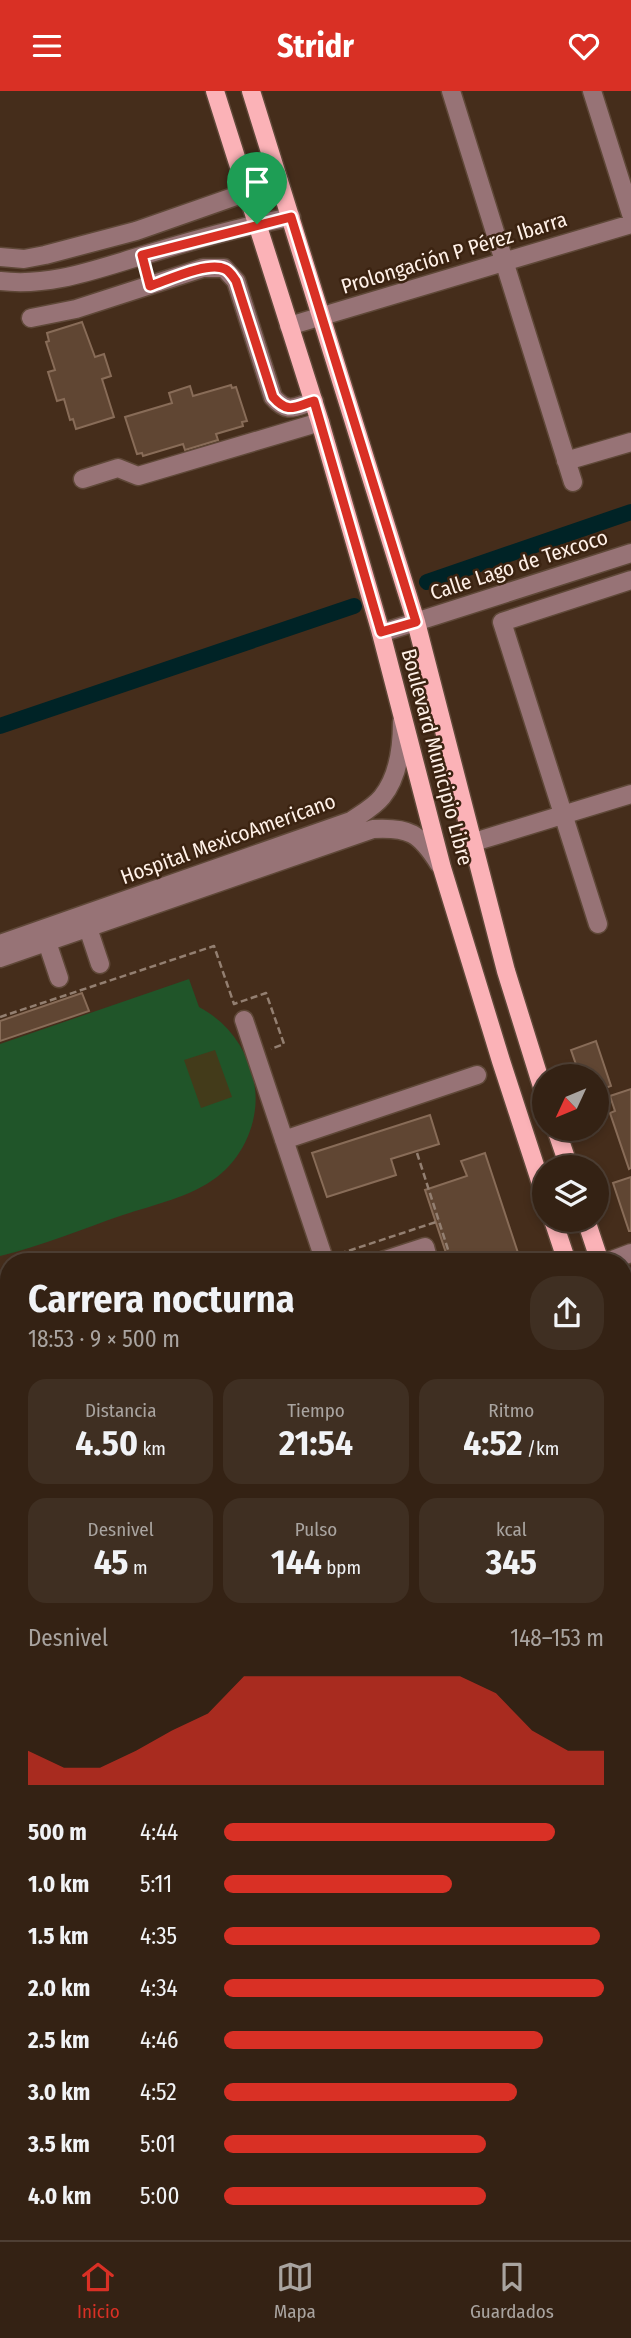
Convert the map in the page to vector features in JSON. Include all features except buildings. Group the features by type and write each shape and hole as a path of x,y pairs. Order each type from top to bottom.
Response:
{"main road":[{"name":"Boulevard Municipio Libre","path":"215,91 314,401 381,632 442,868 532,1157"},
{"name":"Boulevard Municipio Libre","path":"251,91 416,622 506,971 535,1064"},
{"path":"477,978 506,971"},
{"path":"557,1232 564,1253"},
{"path":"590,1232 597,1253"}],"street":[{"path":"451,91 573,482"},
{"path":"592,91 631,214"},
{"path":"0,257 24,259 45,255 136,231 279,181"},
{"path":"0,281 45,281 291,217"},
{"name":"Prolongación P Pérez Ibarra","path":"289,326 631,224"},
{"path":"136,231 150,286"},
{"path":"31,318 76,309 204,268 224,268 236,281 273,397 282,407 290,408 314,401"},
{"path":"83,479 118,468 138,476 320,422"},
{"path":"566,461 631,442"},
{"name":"Calle Lago de Texcoco","path":"381,632 631,553"},
{"path":"598,924 502,622 631,580"},
{"name":"Hospital MexicoAmericano","path":"0,944 42,939 88,928 351,821 382,797 395,772 402,742 402,711"},
{"path":"474,842 631,794"},
{"path":"372,806 380,829"},
{"name":"Hospital MexicoAmericano","path":"0,958 42,939 218,876 380,829 388,828 416,835 425,842 442,868"},
{"path":"88,928 100,964"},
{"path":"42,939 59,978"},
{"path":"244,1020 284,1140 327,1253"},
{"path":"284,1140 477,1075"},
{"path":"407,1253 425,1247 427,1253"}],"path":[{"path":"0,1017 214,946 234,1005 266,993 284,1044 264,1051"},
{"path":"417,1153 449,1253"},
{"path":"346,1253 439,1221"}],"green space":[{"path":"189,979 199,1007 228,1029 247,1059 256,1095 249,1135 227,1168 207,1184 184,1195 47,1242 10,1253 0,1253 0,1044"}],"sand":[{"path":"215,1050 232,1097 201,1108 184,1060"}],"waterway":[{"path":"427,582 631,512"},
{"path":"0,726 354,606"}],"route":[{"path":"291,217 416,622 381,632 314,401 290,408 282,407 273,397 236,281 229,271 224,268 204,268 150,286 142,255 257,224 291,217"}]}
